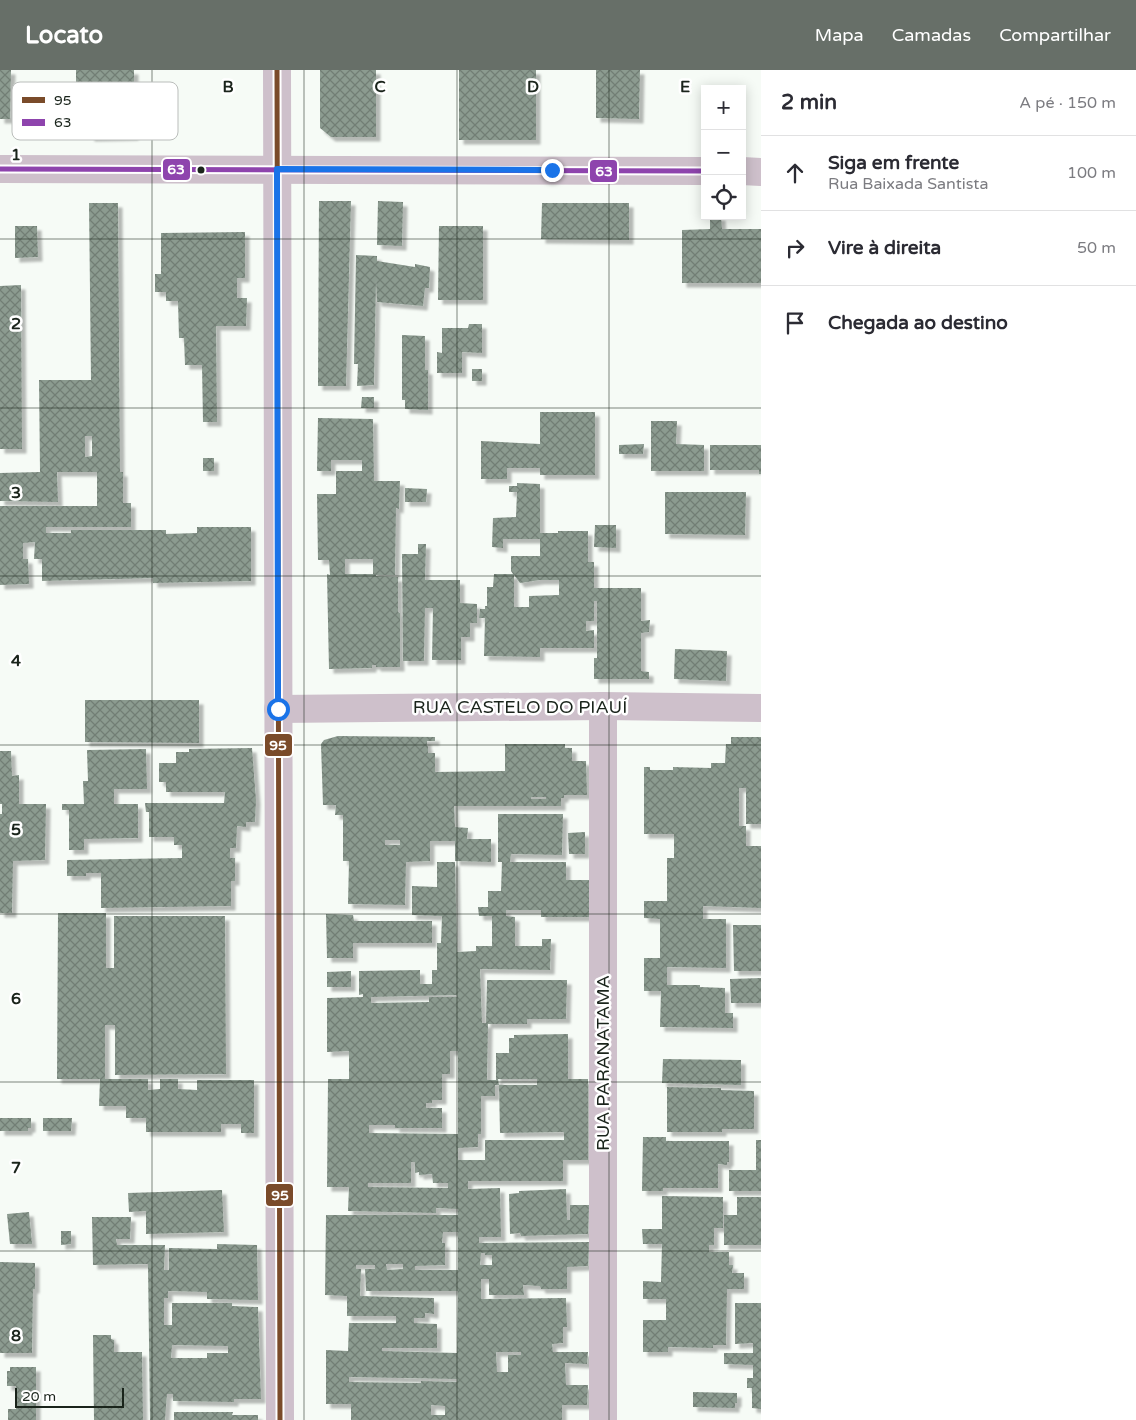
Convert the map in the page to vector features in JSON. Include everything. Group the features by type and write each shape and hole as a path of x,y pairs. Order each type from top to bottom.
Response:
{"street":[{"path":"277,70 280,1420"},
{"path":"0,169 701,171"},
{"path":"746,171 761,172"},
{"name":"RUA CASTELO DO PIAUÍ","path":"278,709 603,706 761,708"},
{"name":"RUA PARANATAMA","path":"602,1420 603,706"}],"building":[{"path":"0,70 11,70 10,119 0,119"},
{"path":"76,70 134,70 134,82 76,82"},
{"path":"320,70 376,70 376,137 331,137 320,128"},
{"path":"459,70 536,70 536,140 459,140"},
{"path":"596,70 640,70 639,119 596,118"},
{"path":"319,201 351,201 346,386 318,386"},
{"path":"378,201 403,202 402,246 377,245"},
{"path":"89,203 118,203 120,472 123,472 123,503 131,503 131,527 46,527 46,533 71,533 71,530 166,530 166,534 197,533 197,527 251,527 251,581 153,583 153,578 42,581 42,559 34,559 35,542 23,543 23,559 28,559 29,584 0,585 0,506 97,506 97,472 57,472 58,502 0,501 0,473 40,472 39,380 91,380","holes":["85,436 92,436 92,456 85,457"]},
{"path":"542,203 629,203 629,240 541,239"},
{"path":"710,220 721,220 722,229 761,229 761,283 682,283 682,230 710,229"},
{"path":"15,226 37,226 38,257 15,258"},
{"path":"439,226 483,226 483,300 438,300"},
{"path":"245,232 245,278 237,278 237,298 247,298 246,326 216,326 217,422 203,422 202,365 185,365 184,338 179,338 178,301 166,301 166,292 155,292 155,274 161,274 161,233"},
{"path":"356,255 377,256 377,261 415,267 415,264 430,267 429,288 425,288 423,306 377,302 376,280 374,385 357,386 358,364 354,364"},
{"path":"21,285 22,449 0,449 0,286"},
{"path":"469,324 482,324 482,353 462,352 462,373 437,373 437,352 442,353 442,328 468,328"},
{"path":"402,335 425,336 425,370 428,370 428,410 405,409 405,400 402,400"},
{"path":"472,369 482,369 482,381 472,381"},
{"path":"362,397 374,397 374,408 361,408"},
{"path":"540,412 595,412 595,475 540,475 540,468 507,468 507,479 481,479 481,441 540,444"},
{"path":"318,418 373,419 374,481 400,481 399,509 396,508 395,575 376,576 398,577 400,667 376,667 376,665 372,665 372,668 329,669 327,574 330,575 329,560 318,560 317,494 336,494 336,471 362,471 362,460 331,460 331,471 317,471","holes":["345,559 373,559 373,574 345,574"]},
{"path":"651,421 677,421 676,444 704,445 704,471 651,471"},
{"path":"644,444 643,454 619,454 619,445"},
{"path":"710,445 761,445 761,474 759,474 759,470 710,470"},
{"path":"203,458 214,458 214,471 203,471"},
{"path":"517,483 540,484 540,533 588,531 588,562 594,562 594,588 641,588 641,621 650,620 649,632 641,633 641,671 649,672 649,679 594,679 594,658 597,658 597,601 594,601 594,621 586,621 586,631 594,630 594,648 540,648 540,657 484,656 485,618 479,618 480,609 485,609 485,606 487,606 487,587 493,587 494,574 513,574 511,571 511,556 540,556 540,539 503,539 503,548 492,547 493,518 516,517 517,492 509,492 509,486 517,486","holes":["514,575 520,583 559,580 559,595 529,596 529,607 514,607"]},
{"path":"405,488 427,489 426,502 405,502"},
{"path":"665,492 746,492 745,535 665,534"},
{"path":"595,525 616,525 616,548 594,547"},
{"path":"418,544 426,544 425,580 460,580 460,603 477,604 477,623 470,623 470,637 461,637 461,660 432,660 433,608 425,608 424,661 403,661 402,554 418,554"},
{"path":"675,649 727,651 726,681 674,679"},
{"path":"85,700 199,700 199,743 85,742"},
{"path":"338,736 435,737 435,741 427,741 427,746 428,753 435,753 435,772 505,771 505,744 565,744 565,748 572,748 572,761 586,761 587,795 564,795 564,798 561,798 561,806 454,806 455,827 468,828 467,839 491,839 491,862 455,861 455,841 430,841 430,861 406,862 405,905 348,904 349,861 343,861 343,815 335,815 336,805 323,805 321,744 324,740","holes":["531,797 546,797 546,799 531,799","385,840 400,840 400,845 385,845"]},
{"path":"731,737 761,737 761,824 746,824 746,788 739,788 739,826 746,826 746,846 761,846 761,908 703,906 703,919 726,919 726,968 667,967 667,985 700,985 700,987 725,988 725,1013 733,1013 733,1028 660,1027 661,991 644,991 644,958 660,958 660,919 644,918 644,901 667,901 667,858 674,858 674,834 644,834 644,767 650,767 650,770 673,770 673,767 711,768 711,763 725,763 726,744 731,744"},
{"path":"252,748 256,800 255,822 246,822 246,827 237,826 236,848 230,848 230,858 235,858 235,881 231,881 231,906 101,908 101,873 86,873 86,876 67,876 67,860 182,858 182,845 174,845 174,837 149,837 149,812 146,812 145,803 224,803 225,792 166,792 166,782 159,782 159,763 176,763 176,752 189,752 189,749"},
{"path":"146,749 147,789 114,789 114,804 138,804 138,838 84,839 84,850 69,850 69,810 62,810 62,804 84,804 83,781 88,781 87,750"},
{"path":"0,751 11,751 12,776 19,775 19,804 46,804 45,860 13,861 12,913 0,913 0,814 2,814 2,804 0,804"},
{"path":"498,814 563,814 562,855 511,854 510,862 566,862 566,880 589,880 589,917 541,917 541,910 506,910 506,916 515,917 515,946 542,946 542,939 551,939 550,970 480,969 482,1023 486,1023 487,980 567,980 566,1019 527,1019 527,1024 488,1024 487,1080 496,1080 496,1053 509,1053 509,1038 514,1038 514,1035 568,1034 568,1079 588,1079 588,1160 563,1160 563,1181 468,1181 468,1189 500,1188 501,1237 479,1237 479,1243 589,1242 588,1266 567,1267 567,1289 541,1289 540,1286 523,1285 524,1295 489,1295 489,1279 481,1279 481,1299 566,1298 567,1327 563,1327 563,1343 552,1344 553,1352 588,1352 587,1364 565,1363 566,1385 588,1385 587,1405 562,1405 562,1420 351,1420 351,1404 326,1404 326,1350 348,1351 349,1323 396,1323 396,1316 347,1316 347,1296 325,1295 326,1215 458,1215 458,1209 436,1208 436,1213 348,1211 349,1187 327,1187 328,1079 349,1079 349,1051 327,1052 327,998 363,997 363,994 359,995 359,971 420,970 420,984 432,984 432,970 437,970 437,943 441,943 442,916 412,915 412,886 437,887 437,862 455,862 457,952 476,951 476,946 492,946 492,916 479,916 478,907 488,907 488,891 501,891 502,862 498,862","holes":["457,995 457,997 429,997 429,1002 371,1003 371,997","450,1051 458,1051 458,1134 369,1133 369,1125 395,1125 395,1128 442,1128 442,1108 426,1108 426,1103 432,1103 432,1100 442,1100 442,1074 450,1074","498,1079 537,1079 537,1085 499,1085","495,1085 499,1085 500,1133 564,1132 564,1140 485,1140 485,1160 458,1160 458,1148 478,1147 478,1134 481,1134 481,1096 495,1096","411,1162 415,1162 415,1173 419,1172 419,1175 432,1174 433,1183 448,1183 448,1188 368,1187 368,1183 411,1183","443,1232 458,1232 458,1270 415,1270 415,1266 445,1265 445,1243 442,1243","481,1253 492,1255 492,1265 480,1265","386,1264 403,1264 403,1269 387,1270","356,1265 375,1265 375,1269 365,1269 366,1291 458,1291 457,1353 382,1351 382,1348 437,1348 437,1324 414,1323 414,1318 425,1318 425,1313 434,1314 434,1298 360,1296 361,1269 356,1269","496,1352 521,1352 521,1355 508,1355 508,1372 497,1372","349,1377 457,1379 457,1382 421,1381 421,1383 349,1382","431,1405 445,1406 445,1415 431,1415"]},
{"path":"585,832 585,854 569,854 568,833"},
{"path":"58,913 106,913 106,968 114,968 114,916 225,916 226,1074 115,1075 115,1025 105,1025 105,1079 148,1079 148,1090 160,1089 160,1079 178,1079 178,1089 197,1090 197,1080 254,1080 254,1133 241,1133 241,1124 221,1124 221,1132 146,1132 146,1118 126,1118 126,1106 99,1106 100,1079 57,1079"},
{"path":"326,914 353,915 354,921 432,921 432,943 353,943 353,958 327,958"},
{"path":"733,925 761,925 761,971 734,971"},
{"path":"351,971 351,987 327,987 327,972"},
{"path":"761,978 761,1003 731,1003 730,979"},
{"path":"663,1059 741,1060 741,1085 662,1083"},
{"path":"667,1087 754,1091 754,1129 722,1129 722,1132 667,1132"},
{"path":"0,1118 31,1118 31,1128 28,1128 28,1131 0,1131"},
{"path":"43,1118 72,1118 71,1131 43,1131"},
{"path":"643,1137 666,1137 666,1141 729,1141 729,1162 727,1162 727,1165 718,1164 718,1188 663,1188 663,1191 642,1191"},
{"path":"756,1140 761,1140 761,1191 729,1191 729,1170 756,1170"},
{"path":"566,1189 567,1220 570,1220 570,1205 589,1205 588,1234 521,1236 520,1233 510,1234 509,1194 519,1193 519,1191"},
{"path":"222,1190 224,1232 146,1234 146,1211 129,1212 128,1193"},
{"path":"662,1196 723,1197 723,1228 714,1228 714,1245 709,1245 709,1252 729,1252 729,1265 733,1265 732,1273 744,1273 744,1289 727,1289 726,1345 713,1345 713,1348 668,1347 668,1352 643,1352 643,1320 666,1320 666,1299 643,1299 643,1281 661,1282 662,1244 643,1244 642,1229 662,1229"},
{"path":"737,1197 761,1197 761,1245 724,1245 724,1215 737,1215"},
{"path":"29,1212 32,1244 10,1244 7,1214"},
{"path":"92,1217 131,1217 130,1239 116,1239 117,1245 165,1245 164,1270 169,1270 169,1248 217,1249 217,1244 257,1245 258,1300 207,1299 207,1292 168,1291 168,1298 164,1298 164,1325 172,1325 172,1303 232,1303 232,1306 258,1307 261,1399 234,1399 234,1402 173,1401 173,1394 167,1394 165,1420 150,1420 148,1264 93,1265","holes":["172,1345 228,1346 228,1353 207,1353 207,1358 171,1358"]},
{"path":"61,1231 71,1231 71,1244 61,1245"},
{"path":"0,1262 35,1263 32,1353 0,1353"},
{"path":"735,1303 761,1303 761,1409 752,1408 752,1388 747,1388 747,1378 753,1378 753,1365 724,1364 724,1353 753,1353 753,1343 735,1344"},
{"path":"93,1335 111,1335 111,1339 114,1340 114,1352 142,1352 143,1420 94,1420"},
{"path":"10,1367 36,1367 36,1420 8,1420 8,1409 16,1409 16,1386 7,1386 7,1371 10,1371"},
{"path":"693,1392 737,1393 737,1403 735,1403 735,1408 693,1407"},
{"path":"174,1412 233,1412 232,1415 258,1415 258,1420 174,1420"}],"transit line":[{"name":"95","path":"277,70 280,1420"},
{"name":"63","path":"0,169 701,171"}],"route":[{"path":"278,709 277,169 552,170"}]}
